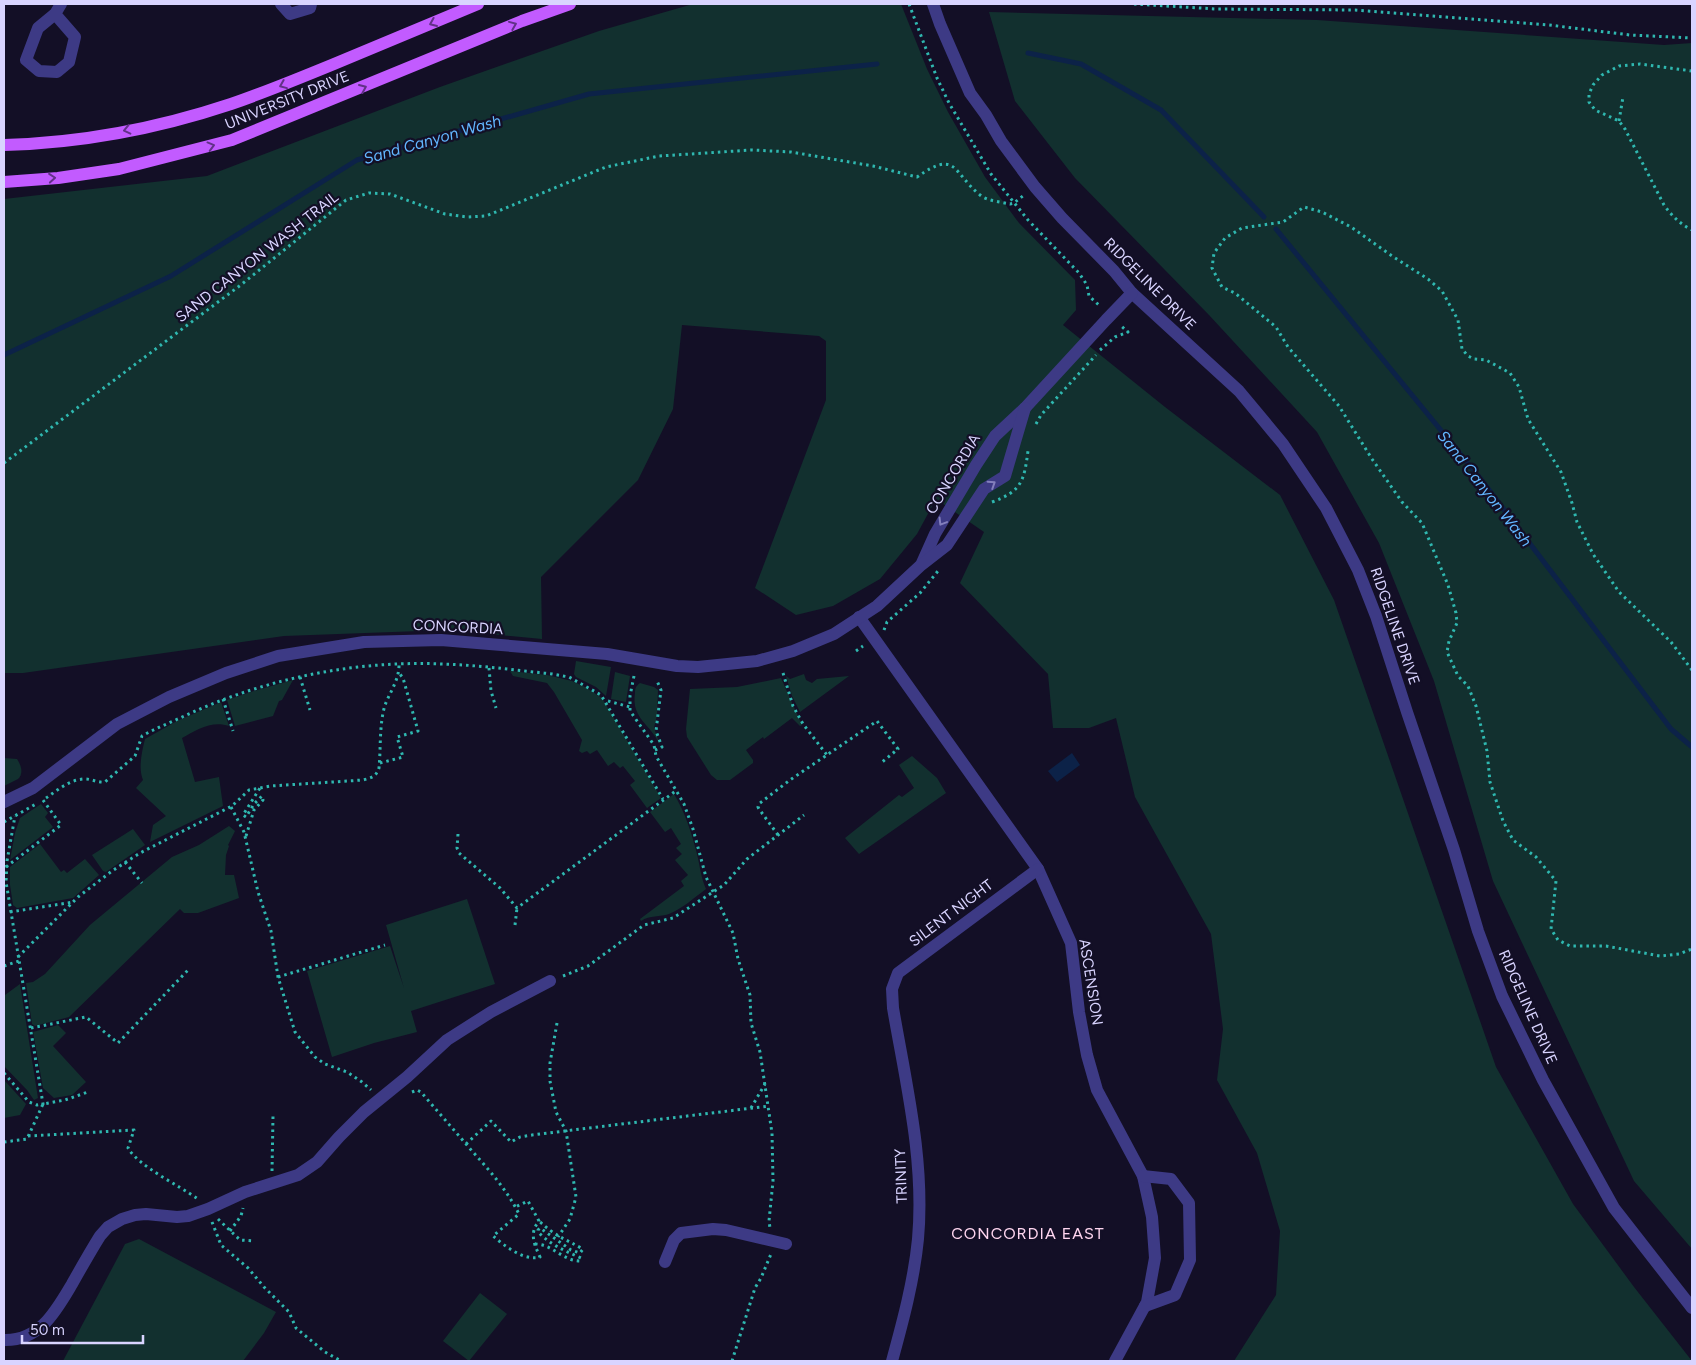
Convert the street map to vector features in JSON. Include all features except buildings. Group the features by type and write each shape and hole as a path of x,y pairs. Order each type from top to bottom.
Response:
{"main road":[{"name":"UNIVERSITY DRIVE","path":"4,145 38,144 114,133 176,120 230,104 277,87 478,4"},
{"name":"UNIVERSITY DRIVE","path":"4,182 58,178 119,168 232,140 522,21 570,4"}],"street":[{"path":"281,4 290,14 310,8 311,4"},
{"name":"RIDGELINE DRIVE","path":"933,4 970,93 986,115 1001,142 1035,187 1062,218 1114,271 1132,293 1239,391 1283,444 1326,508 1358,570 1376,616 1454,850 1478,931 1502,996 1543,1080 1614,1208 1692,1308"},
{"path":"58,9 75,36 69,62 56,72 39,71 26,60 38,28 58,9"},
{"name":"CONCORDIA","path":"920,566 935,534 995,436 1025,408 1132,293"},
{"name":"CONCORDIA","path":"4,802 32,788 117,724 168,697 226,672 278,656 364,642 441,640 607,654 677,666 698,667 757,661 793,651 834,634 877,606 920,566 947,545 984,489 1005,476 1025,408"},
{"name":"ASCENSION","path":"859,617 1038,869 1071,943 1079,1012 1087,1055 1097,1090 1143,1176 1152,1217 1155,1258 1147,1302 1115,1361"},
{"name":"SILENT NIGHT","path":"892,989 898,973 1038,869"},
{"path":"4,1340 29,1335 48,1321 100,1236 108,1227 122,1219 135,1215 188,1216 237,1196 298,1176 317,1162 364,1112 407,1077 447,1040 491,1012 550,981"},
{"name":"TRINITY","path":"892,989 893,1008 915,1134 920,1177 918,1238 909,1296 892,1361"},
{"path":"1143,1176 1172,1179 1188,1203 1190,1260 1175,1295 1144,1306"},
{"path":"665,1262 674,1240 681,1233 713,1229 726,1230 786,1244"}],"path":[{"path":"909,4 949,103 991,174 1028,220 1079,273 1087,285 1089,296"},
{"path":"1134,4 1216,9 1372,11 1548,25 1630,35 1692,38"},
{"path":"1692,71 1640,64 1619,66 1602,76 1592,85 1589,94 1589,102 1595,110 1619,121 1630,137 1664,205 1678,221 1692,230"},
{"path":"1619,121 1623,97"},
{"name":"SAND CANYON WASH TRAIL","path":"4,463 242,284 346,200 369,193 390,194 445,214 467,217 486,216 606,167 659,156 752,150 791,152 834,158 917,177 932,167 945,163 954,167 981,196 1010,204 1014,203"},
{"path":"1014,203 1035,187"},
{"path":"1692,670 1671,642 1620,592 1592,554 1577,522 1561,472 1528,419 1519,387 1510,372 1486,360 1474,359 1468,356 1462,349 1458,320 1442,292 1435,285 1351,227 1322,212 1304,207 1283,222 1242,228 1225,238 1214,252 1212,268 1222,287 1235,293 1276,327 1288,347 1339,406 1402,502 1422,523 1454,604 1457,623 1449,641 1447,652 1458,676 1468,686 1476,706 1487,751 1490,782 1503,822 1513,840 1536,857 1556,881 1552,929 1558,940 1570,946 1606,946 1660,956 1679,954 1692,949"},
{"path":"4,822 43,800 71,781 86,779 100,783 105,782 135,756 142,736 223,699 300,677 366,667 399,665 440,664 569,677 602,695 663,800"},
{"path":"4,966 18,959 74,902 125,862 159,842 231,807 249,790 260,787 363,780 378,774 383,716 399,673 399,665"},
{"path":"489,668 491,690 496,708"},
{"path":"380,763 403,757 398,737 418,730 403,678 399,673"},
{"path":"783,673 793,706 803,724 826,755"},
{"path":"634,676 630,696 630,707 633,717 654,745 656,756 677,790 693,829 706,877 731,927 738,959 747,983 751,1003 751,1023 760,1052 766,1084 772,1132 773,1181 769,1221 772,1241 771,1252 762,1278 755,1288 732,1361"},
{"path":"300,677 310,710"},
{"path":"655,750 662,747 656,730 661,690 657,681"},
{"path":"223,699 233,730"},
{"path":"608,701 630,707"},
{"path":"778,835 758,807 760,803 790,780 877,721 898,749 881,763"},
{"path":"239,822 260,787"},
{"path":"515,925 517,908 677,790"},
{"path":"243,815 246,817 254,804 262,796 263,800 254,810 246,837"},
{"path":"5,869 61,825 43,800"},
{"path":"231,807 246,837 258,892 271,931 275,958"},
{"path":"550,981 588,966 644,924 673,918 724,885 747,858 804,814"},
{"path":"4,1142 27,1139 43,1104 10,912 5,869 15,816"},
{"path":"458,834 457,848 459,853 500,888 517,908"},
{"path":"125,862 142,884"},
{"path":"10,912 74,902"},
{"path":"278,977 385,945"},
{"path":"31,1028 86,1017 118,1043 189,969"},
{"path":"558,1023 549,1071 556,1112 566,1131 576,1191 576,1203 570,1219 558,1237"},
{"path":"4,1073 29,1102 37,1105 65,1100 88,1092"},
{"path":"751,1108 766,1084"},
{"path":"466,1144 492,1121 511,1142 520,1137 769,1106"},
{"path":"271,1184 273,1116"},
{"path":"28,1136 134,1130 128,1148 132,1154 144,1164 206,1204 219,1240 225,1248 248,1268 289,1312 296,1328 325,1352 340,1361"},
{"path":"230,1231 242,1213 242,1206 237,1196"},
{"path":"516,1207 528,1201 539,1220 549,1230 566,1242 583,1249 580,1253 571,1250 540,1228 538,1232 550,1243 560,1250 581,1258 580,1261 577,1262 560,1255 545,1244 535,1244"},
{"path":"208,1209 240,1240 254,1241"},
{"path":"519,1214 493,1236 528,1258 540,1256 533,1239 535,1225 539,1220"}],"green space":[{"path":"693,4 901,4 927,69 948,112 985,177 1019,223 1075,280 1076,310 1063,325 1165,407 1280,495 1334,600 1496,1067 1573,1204 1634,1287 1692,1361 1234,1361 1276,1295 1280,1231 1257,1153 1217,1080 1223,1029 1211,934 1135,797 1116,718 1089,728 1053,728 1048,674 960,583 984,532 936,499 917,534 880,579 833,606 796,615 755,588 826,400 826,341 819,336 682,325 673,409 638,480 541,577 542,639 447,630 284,636 23,673 4,673 4,199 207,176 440,87 599,31"},
{"path":"989,12 1317,20 1664,45 1692,43 1692,1249 1634,1181 1493,881 1434,681 1379,543 1317,432 1209,315 1075,178 1015,101"},
{"path":"576,661 611,667 606,696 596,687 576,677 574,674"},
{"path":"510,671 547,675 572,681 602,698 661,798 647,808 630,785 635,781 623,766 620,768 614,762 608,766 597,750 590,754 587,751 582,753 579,751 582,740 547,683 513,676"},
{"path":"615,672 630,676 626,702 611,699"},
{"path":"804,674 806,680 812,683 817,679 849,676 800,712 792,696 786,676 790,679"},
{"path":"781,678 802,725 800,726 792,718 746,750 753,763 730,780 717,780 711,775 687,737 690,689 737,687"},
{"path":"293,680 282,700 279,701 273,716 235,726 227,700"},
{"path":"640,683 658,690 657,715 654,728 660,745 636,709 635,690"},
{"path":"221,702 229,726 223,724 210,725 182,738 195,782 219,777 223,806 150,842 153,825 166,816 136,788 143,780 141,765 145,739 177,721"},
{"path":"912,756 937,778 946,793 859,854 845,838 899,795 902,797 914,788 899,765"},
{"path":"4,758 17,759 21,766 21,772 18,779 4,786"},
{"path":"674,794 682,808 690,831 706,889 674,912 641,921 640,919 684,886 681,881 688,875 675,860 682,854 676,848 681,844 671,828 665,832 650,812"},
{"path":"41,804 48,813 45,817 53,827 10,860 20,818"},
{"path":"229,826 235,831 228,845 225,875 234,875 239,898 198,913 184,913 180,909 69,1017 35,1026 32,1024 26,983 33,982 45,974 90,925 172,857 199,845"},
{"path":"133,829 145,845 106,872 103,871 92,855"},
{"path":"40,844 61,872 64,870 67,873 85,859 99,875 73,898 17,908 13,905 10,867"},
{"path":"467,899 495,984 411,1011 417,1032 374,1043 332,1057 307,971 390,946 404,988 386,925"},
{"path":"20,984 38,1098 34,1100 4,1066 4,998 5,995"},
{"path":"58,1025 66,1033 53,1046 86,1082 72,1095 54,1098 43,1088 33,1032"},
{"path":"4,1080 26,1104 20,1115 4,1118"},
{"path":"139,1239 276,1312 264,1333 243,1361 63,1361 125,1244"},
{"path":"480,1293 507,1314 469,1361 443,1341"}],"water":[{"path":"1072,753 1080,765 1057,782 1048,771"}],"waterway":[{"name":"Sand Canyon Wash","path":"1028,53 1081,64 1161,110 1264,217"},
{"name":"Sand Canyon Wash","path":"4,355 171,276 357,160 589,94 877,64"},
{"name":"Sand Canyon Wash","path":"1276,229 1480,478 1671,729 1692,747"}],"district":[{"name":"CONCORDIA EAST","path":"1028,1233"}]}
